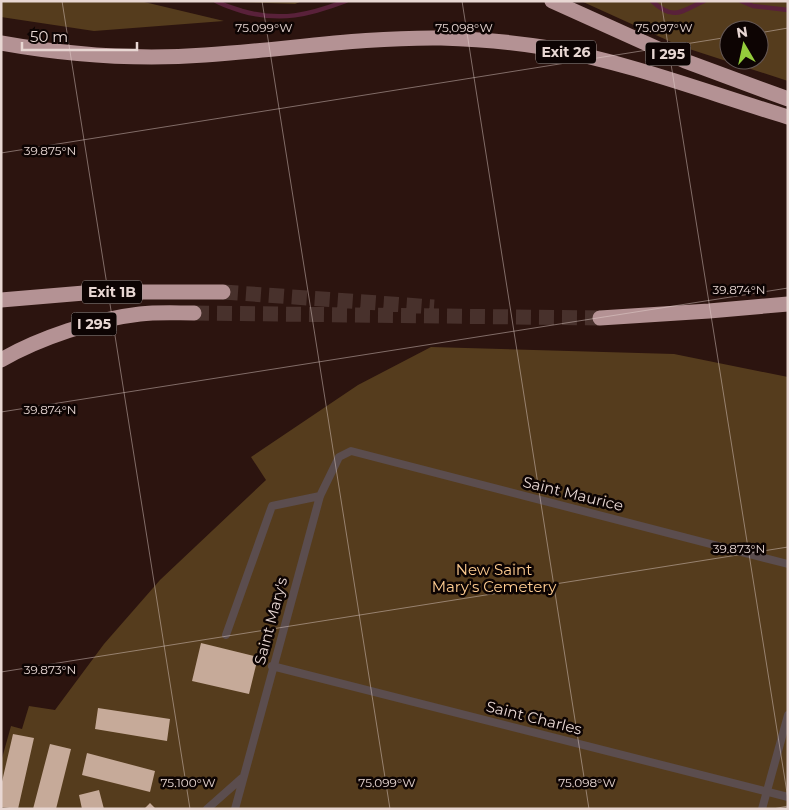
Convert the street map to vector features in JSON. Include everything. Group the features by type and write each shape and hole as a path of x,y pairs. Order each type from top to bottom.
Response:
{"highway":[{"name":"I 295","path":"552,1 685,61 788,99"},
{"name":"Exit 26","path":"1,43 74,53 149,57 205,55 395,39 440,38 511,43 562,51 616,64 788,117"},
{"name":"Exit 1B","path":"1,300 105,292 223,292"},
{"path":"600,318 709,312 788,304"},
{"name":"I 295","path":"1,360 54,336 115,319 140,314 194,313"}],"lane":[{"name":"Saint Mary's","path":"235,809 272,666 320,496 339,457 351,451"},
{"name":"Saint Maurice","path":"351,451 788,564"},
{"path":"226,635 272,506 320,496"},
{"name":"Saint Charles","path":"272,666 788,797"},
{"path":"762,809 788,715"},
{"path":"207,809 242,778"}],"green space":[{"path":"1,1 140,1 224,21 94,31 1,17"},
{"path":"211,1 302,1 295,4"},
{"path":"581,1 788,1 788,81 754,70 769,70 769,20 719,20 719,59 680,46"},
{"name":"New Saint Mary's Cemetery","path":"431,347 674,354 788,377 788,809 1,809 1,762 11,726 22,729 29,706 55,710 104,644 160,580 266,480 251,457 358,385"}],"building":[{"path":"201,643 258,657 249,694 192,681"},
{"path":"98,708 170,719 167,741 95,729"},
{"path":"13,734 34,738 18,809 1,807 1,786"},
{"path":"50,744 71,749 56,809 33,809"},
{"path":"87,753 155,771 150,792 82,775"},
{"path":"99,790 104,809 82,809 79,795"},
{"path":"150,803 156,809 144,809"}],"waterway":[{"path":"216,1 242,11 269,16 307,13 346,1"},
{"path":"652,1 672,13 683,11 704,1"},
{"path":"741,1 753,6 788,10"}],"tunnel":[{"path":"223,292 434,307"},
{"path":"194,313 600,318"}]}
